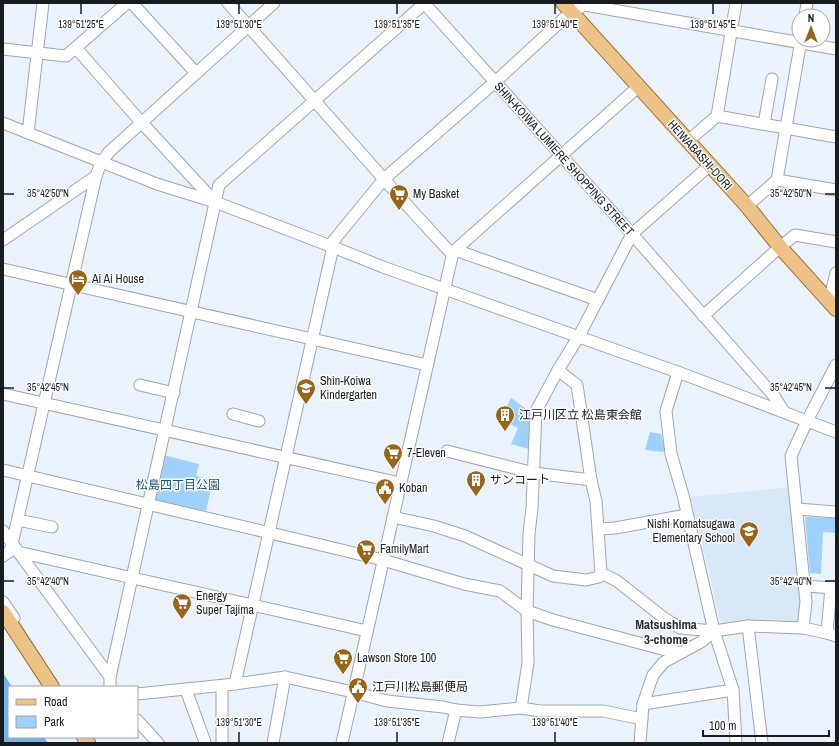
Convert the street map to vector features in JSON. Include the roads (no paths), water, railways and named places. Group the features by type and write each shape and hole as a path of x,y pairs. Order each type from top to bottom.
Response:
{"main road":[{"name":"HEIWABASHI-DORI","path":"570,6 638,87 747,206 780,247 833,305"},
{"path":"3,612 51,686"}],"street":[{"path":"28,133 43,3"},
{"path":"3,49 37,54 66,56 128,3"},
{"path":"132,3 196,73"},
{"path":"228,3 449,251 454,251 598,300"},
{"path":"15,548 18,520 44,403 96,176 101,163 109,152 141,122 274,3"},
{"path":"110,682 147,504 174,393 219,185 424,3"},
{"name":"SHIN-KOIWA LUMIERE SHOPPING STREET","path":"424,3 632,234 774,396 784,412"},
{"path":"688,141 716,116 736,3"},
{"path":"235,684 286,457 331,246 384,179 495,82 570,6 585,5 791,40"},
{"path":"76,48 141,122 215,202"},
{"path":"747,206 776,180 799,48"},
{"path":"764,124 772,79"},
{"path":"342,743 444,289 454,251 638,87"},
{"path":"716,116 836,137"},
{"path":"3,123 157,184 215,202 444,289 678,372 836,432"},
{"path":"521,708 528,663 527,611 529,534 534,473 536,411 558,370 579,336 632,234 709,166"},
{"path":"3,240 96,176"},
{"path":"776,180 836,190"},
{"path":"703,316 795,235 836,242"},
{"path":"3,268 427,364"},
{"path":"833,305 836,273"},
{"path":"803,628 806,602 791,456 836,365"},
{"path":"393,517 434,526 465,536 528,566 553,576 586,580 599,577 601,573 596,501 591,480 577,386 558,370"},
{"path":"678,372 666,411 671,454 683,495 714,631 733,690 736,743"},
{"path":"140,386 174,393"},
{"path":"3,394 400,483"},
{"path":"233,414 259,421"},
{"path":"447,451 534,473 591,480"},
{"path":"3,470 384,560 464,584 500,591 527,611 553,620 681,653"},
{"path":"797,509 836,512"},
{"path":"599,529 615,528 687,515"},
{"path":"18,520 52,527"},
{"path":"3,531 110,682"},
{"path":"3,556 15,548 132,579 253,605 367,632"},
{"path":"601,573 617,581 664,618 680,628 714,631 748,626 803,628 832,635 833,588 804,586"},
{"path":"3,602 59,686"},
{"path":"748,626 762,743"},
{"path":"640,743 643,704 653,675 664,662 701,642 714,631"},
{"path":"273,743 285,677"},
{"path":"138,694 222,686 285,677 387,701 443,707 456,710 480,712 521,708 540,710 603,711 642,719"},
{"path":"222,686 222,743"},
{"path":"186,690 205,742"},
{"path":"643,704 733,690"},
{"path":"448,743 456,710"},
{"path":"138,721 158,743"}],"place":[{"name":"My Basket","path":"399,211"},
{"name":"Ai Ai House","path":"78,296"},
{"name":"Shin-Koiwa Kindergarten","path":"306,405"},
{"name":"江戸川区立 松島東会館","path":"505,432"},
{"name":"7-Eleven","path":"393,470"},
{"name":"サンコート","path":"476,497"},
{"name":"Koban","path":"385,505"},
{"name":"Nishi Komatsugawa Elementary School","path":"749,548"},
{"name":"FamilyMart","path":"366,566"},
{"name":"Energy Super Tajima","path":"182,620"},
{"name":"Lawson Store 100","path":"343,675"},
{"name":"江戸川松島郵便局","path":"358,704"}],"district":[{"name":"Matsushima 3-chome","path":"666,632"}],"park label":[{"name":"松島四丁目公園","path":"178,485"}]}
